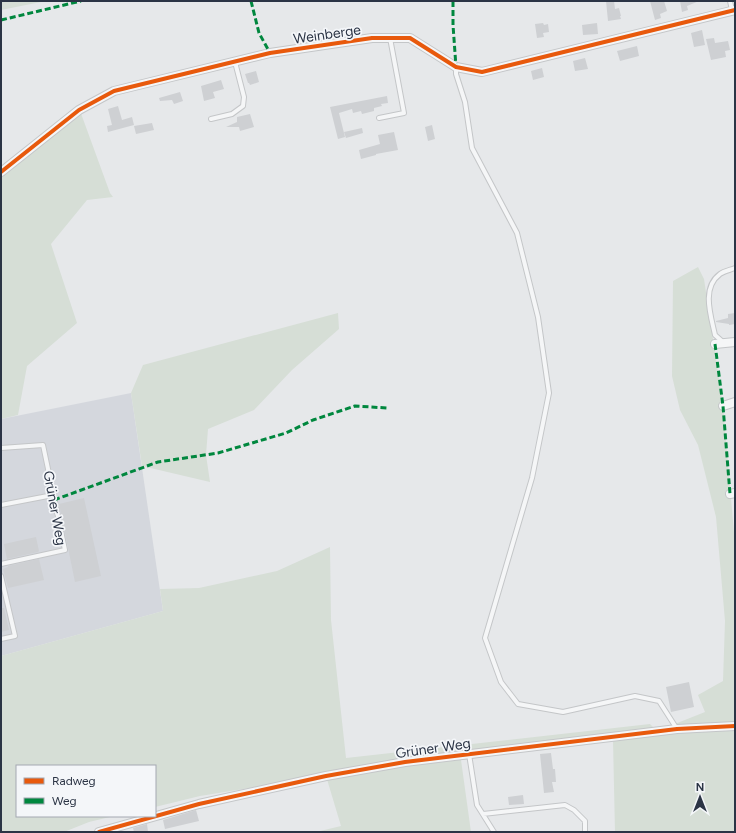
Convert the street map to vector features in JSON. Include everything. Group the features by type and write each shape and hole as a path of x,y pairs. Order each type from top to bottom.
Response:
{"street":[{"name":"Weinberge","path":"1,172 79,110 114,91 278,52 372,38 410,38 456,67 482,72 734,10"},
{"path":"715,344 735,342"},
{"path":"723,406 735,402"},
{"name":"Grüner Weg","path":"99,832 116,830 199,804 326,776 405,762 677,729 735,726"}],"lane":[{"name":"Weinberge","path":"730,1 734,10"},
{"path":"379,118 404,113 390,38"},
{"path":"211,119 232,114 243,106 244,97 235,62"},
{"path":"456,67 456,74 465,102 472,148 517,233 538,317 549,393 532,478 485,638 501,682 518,704 563,712 635,696 659,701 677,729"},
{"path":"724,343 715,335 708,299 712,282 721,273 735,268"},
{"name":"Grüner Weg","path":"1,448 43,445 65,550 1,564"},
{"path":"1,505 54,495"},
{"path":"1,576 14,636 1,639"},
{"path":"469,754 477,805 494,832"},
{"path":"483,814 565,805 574,810 585,821 585,832"}],"shaded area":[{"path":"1,1 46,1 1,10"},
{"path":"79,108 110,193 113,197 87,200 51,244 77,323 27,366 18,415 1,419 1,174"},
{"path":"698,267 704,279 723,406 735,544 735,832 615,832 613,740 461,760 471,832 316,832 341,826 326,776 200,796 156,807 156,765 16,765 16,817 110,817 89,822 64,832 1,832 1,656 163,611 160,589 199,588 277,571 330,547 331,620 346,758 650,724 657,731 705,712 698,695 723,681 725,621 716,517 698,445 680,410 672,376 673,281"},
{"path":"338,313 339,329 292,370 254,410 208,429 206,455 210,482 142,466 131,393 143,365"},
{"path":"131,393 163,611 1,656 1,419"}],"building":[{"path":"606,1 614,1 615,9 619,8 621,19 608,21"},
{"path":"650,1 664,1 667,11 660,14 661,18 655,20"},
{"path":"680,1 699,1 687,6 688,10 682,12"},
{"path":"543,23 544,25 548,24 549,32 543,33 544,37 537,38 535,24"},
{"path":"597,23 598,34 583,35 582,25"},
{"path":"702,30 705,45 694,47 691,33"},
{"path":"714,38 715,43 728,41 730,50 725,51 726,57 711,60 706,39"},
{"path":"637,46 639,56 620,61 617,51"},
{"path":"585,58 588,69 575,71 573,61"},
{"path":"542,68 544,77 533,80 531,71"},
{"path":"256,71 259,82 250,85 245,74"},
{"path":"221,80 224,89 213,92 215,98 204,101 201,86"},
{"path":"180,92 183,101 174,104 172,100 160,101 159,98"},
{"path":"387,96 388,103 381,104 382,106 374,108 374,111 362,114 361,111 353,113 352,109 339,113 345,137 338,139 330,107"},
{"path":"118,106 122,120 132,117 134,125 108,132 107,126 112,125 108,109"},
{"path":"250,114 254,127 240,131 239,127 226,127 237,122 237,117"},
{"path":"152,123 154,130 136,134 134,126"},
{"path":"432,125 435,139 428,141 425,127"},
{"path":"362,128 363,133 346,138 344,132"},
{"path":"394,132 398,150 376,154 361,159 359,150 380,144 378,135"},
{"path":"735,313 735,324 729,325 716,322 728,318 728,314"},
{"path":"84,498 101,576 75,582 59,504"},
{"path":"36,537 38,552 7,559 4,544"},
{"path":"39,559 44,580 8,588 3,569 8,566"},
{"path":"1,608 4,608 9,630 1,632"},
{"path":"689,682 694,707 671,712 666,687"},
{"path":"551,753 553,769 555,769 556,782 552,782 554,792 544,793 540,754"},
{"path":"523,795 524,804 509,805 508,797"},
{"path":"196,810 199,821 165,829 163,820"},
{"path":"147,824 148,832 134,832 133,828"}],"marked path":[{"path":"1,20 81,1"},
{"path":"251,1 259,33 270,53"},
{"path":"453,1 456,67"},
{"path":"715,344 723,406 730,494"},
{"path":"54,500 158,462 218,453 286,433 313,420 355,406 387,408"}],"cycle path":[{"path":"1,172 79,110 114,91 270,53 372,38 410,38 456,67 482,72 735,10"},
{"path":"156,816 199,804 326,776 405,762 677,729 735,726"},
{"path":"99,832 153,817"}]}
